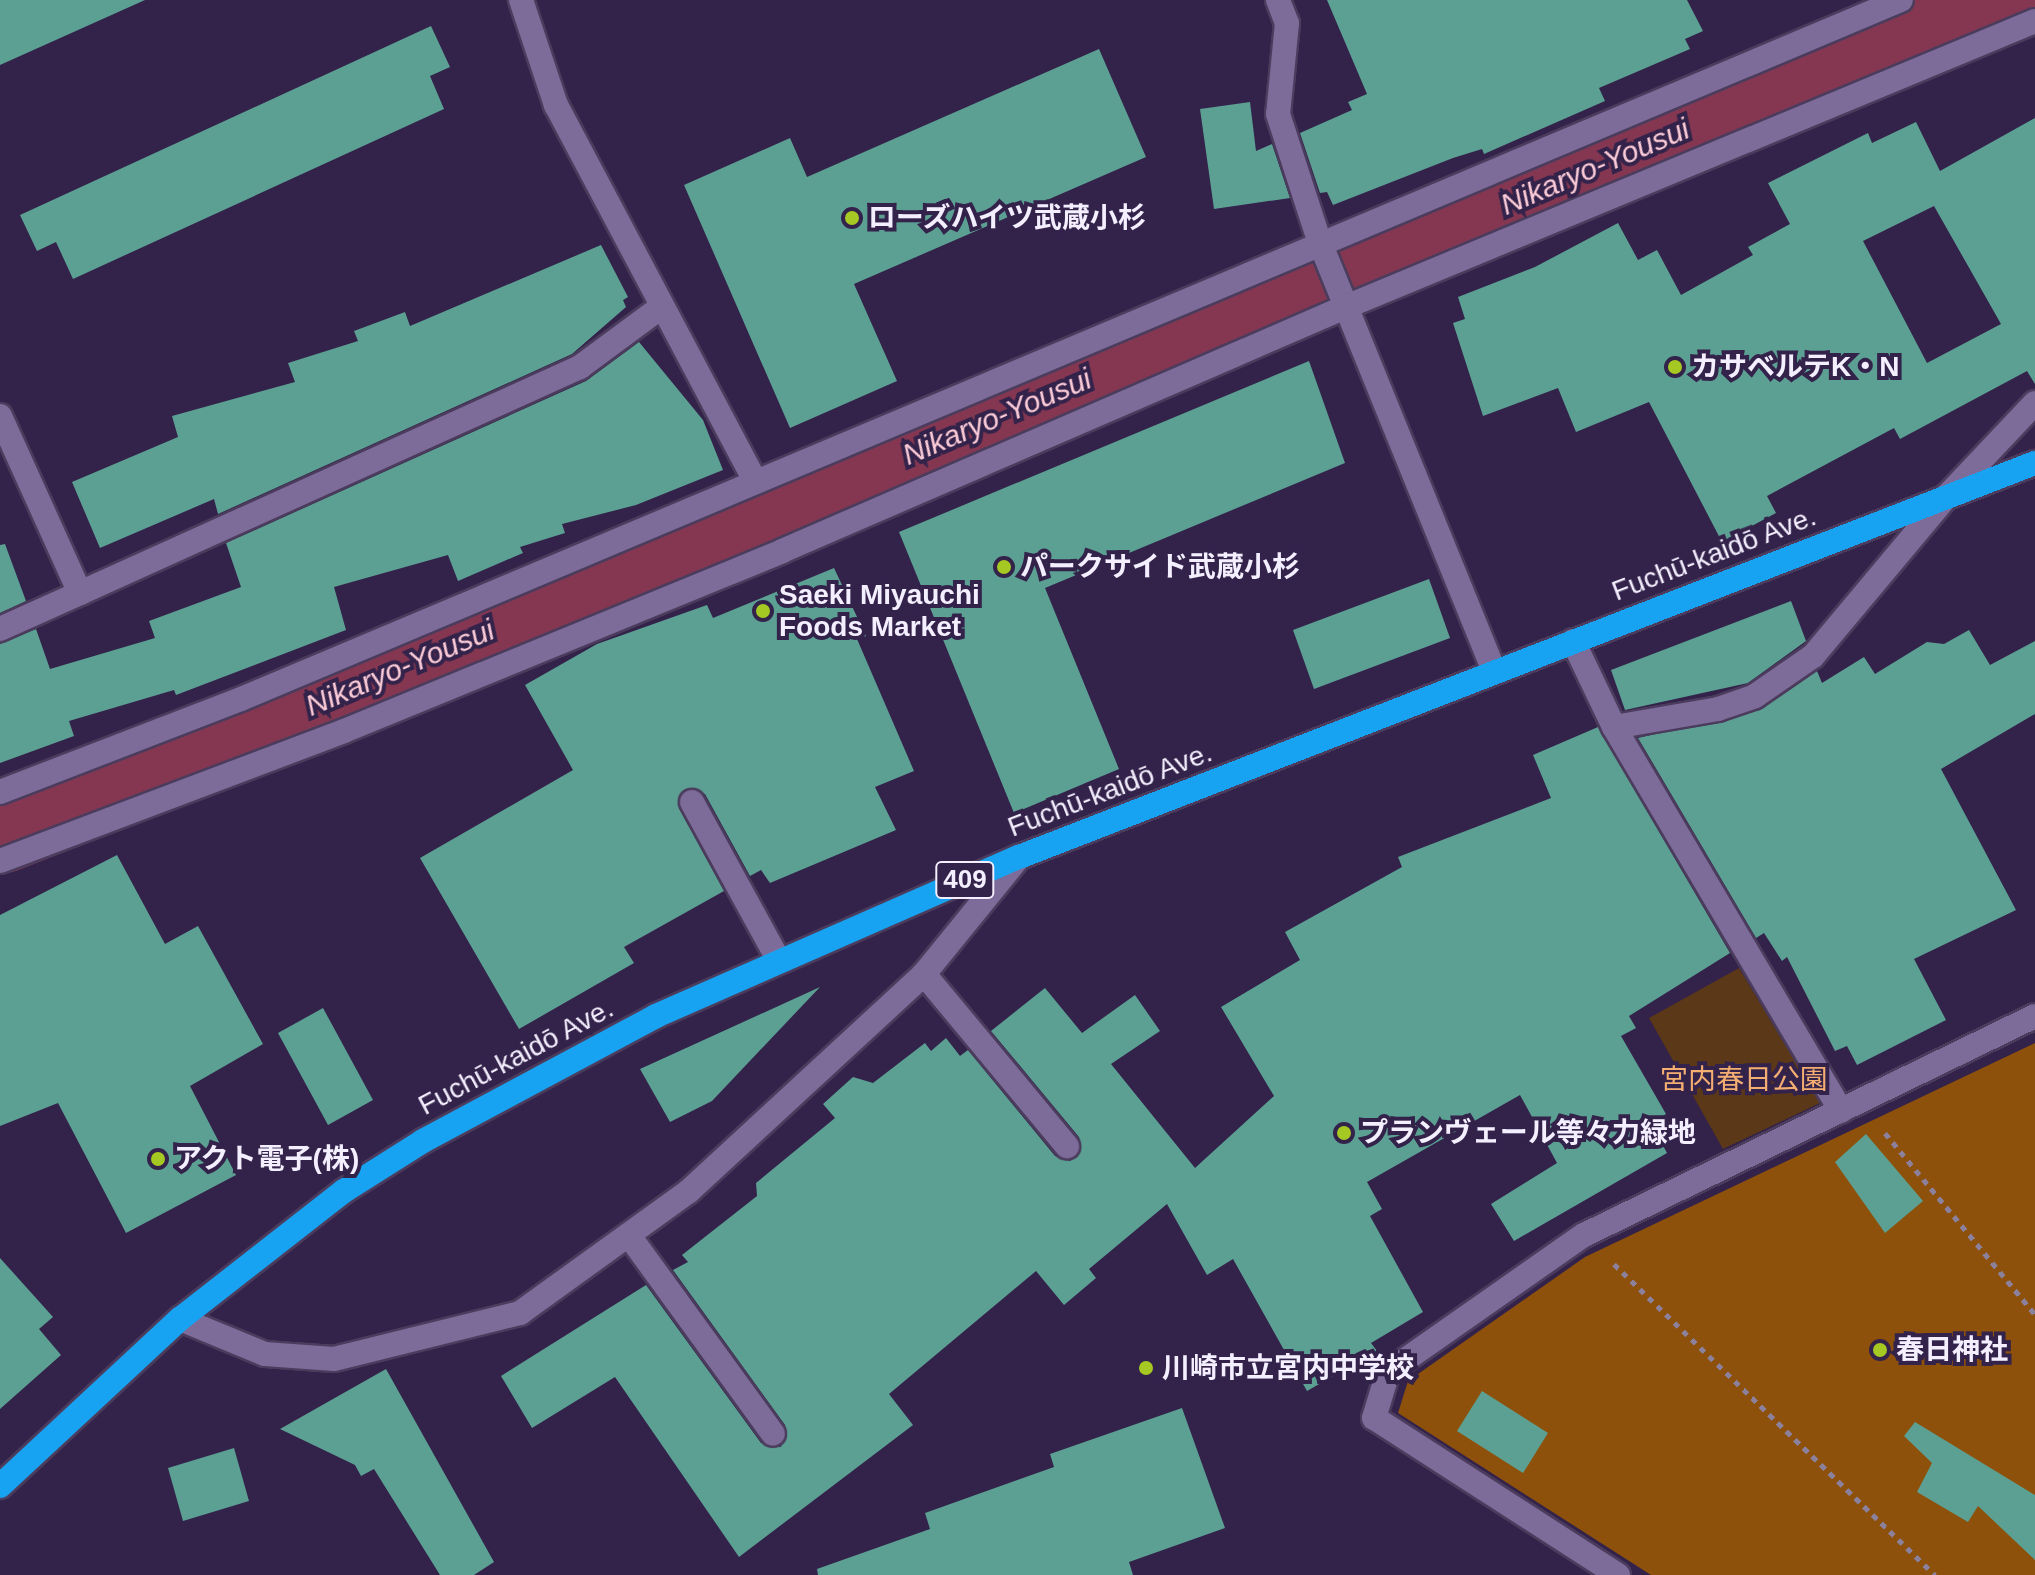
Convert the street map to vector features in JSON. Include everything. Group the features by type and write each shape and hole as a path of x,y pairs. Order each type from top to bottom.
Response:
{"highway":[{"name":"Fuchū-kaidō Ave.","path":"0,1486 180,1319 344,1191 423,1141 778,959 1019,857 2035,463"}],"street":[{"path":"521,0 556,105 754,479"},
{"path":"1278,0 1287,23 1278,114 1322,248 1494,672"},
{"path":"0,792 241,699 754,479 1322,248 1901,0"},
{"path":"0,861 344,731 782,551 1345,299 2035,21"},
{"path":"0,629 580,367 661,307"},
{"path":"1614,727 1718,709 1755,696 1813,656 1947,496 2035,403"},
{"path":"0,416 80,593"},
{"path":"1573,641 1614,727 1850,1106"},
{"path":"692,802 778,959"},
{"path":"180,1319 265,1354 334,1359 520,1313 630,1237 689,1191 924,974 1019,857"},
{"path":"924,974 1067,1146"},
{"path":"1618,1575 1374,1418 1388,1372 1584,1235 2035,1016"},
{"path":"630,1237 773,1434"}],"path":[{"path":"1850,1106 2035,1314"},
{"path":"1584,1235 1935,1575"}],"green space":[{"name":"宮内春日公園","path":"1739,968 1820,1103 1723,1149 1649,1018"}],"shaded area":[{"path":"2035,1043 2035,1575 1651,1575 1398,1413 1408,1381 1585,1257"}],"building":[{"path":"0,0 145,0 0,65"},
{"path":"1327,0 1687,0 1703,31 1685,39 1690,49 1599,88 1605,101 1484,154 1482,149 1453,158 1333,205 1327,192 1320,193 1300,133 1352,110 1348,102 1367,94"},
{"path":"431,26 450,67 430,76 444,109 73,279 56,242 37,251 20,215"},
{"name":"ローズハイツ武蔵小杉","path":"1099,49 1146,157 854,284 897,381 790,428 684,185 790,138 807,177"},
{"path":"1250,102 1256,151 1272,144 1290,198 1214,209 1200,109"},
{"path":"2035,118 2035,384 2027,371 1900,439 1894,428 1767,496 1776,513 1722,542 1649,402 1576,432 1558,388 1483,416 1453,323 1465,319 1458,297 1535,267 1618,223 1638,260 1657,250 1681,295 1753,255 1748,247 1790,224 1768,183 1868,133 1872,143 1916,122 1940,171","holes":["1934,206 2001,324 1927,363 1863,241"]},
{"path":"601,245 628,297 623,300 626,307 572,354 218,514 214,499 100,548 72,482 178,437 172,416 295,382 288,363 358,341 354,331 405,312 410,326"},
{"path":"639,342 703,420 723,470 636,505 562,524 565,533 520,547 523,553 458,581 448,555 334,587 346,630 176,695 174,690 69,721 74,736 0,763 0,644 36,629 50,669 155,638 149,621 241,587 226,543 586,381"},
{"name":"パークサイド武蔵小杉","path":"1309,361 1345,463 1045,588 1119,769 1014,813 899,532"},
{"path":"5,544 26,601 0,613 0,545"},
{"path":"834,568 866,636 857,639 914,771 875,787 896,830 770,883 761,870 750,876 705,794 686,789 679,808 724,891 624,947 634,963 519,1029 420,858 573,770 525,685 597,644 707,605 713,618"},
{"path":"1429,579 1450,638 1314,689 1293,630"},
{"path":"1791,601 1806,641 1748,683 1625,710 1611,670"},
{"path":"1969,630 1990,665 2035,641 2035,714 1941,769 2016,910 1914,959 1946,1020 1857,1065 1847,1046 1835,1051 1787,957 1782,961 1764,933 1756,938 1638,738 1760,710 1817,671 1822,683 1864,657 1875,674 1927,642 1944,644"},
{"path":"1598,727 1730,953 1629,1016 1636,1028 1621,1036 1666,1114 1661,1117 1669,1132 1659,1138 1667,1153 1514,1241 1491,1204 1557,1163 1520,1095 1367,1182 1382,1209 1370,1216 1423,1312 1371,1343 1377,1351 1307,1391 1233,1259 1207,1275 1167,1204 1089,1269 1096,1278 1064,1305 1036,1271 889,1394 913,1425 739,1557 615,1377 532,1428 501,1376 646,1285 761,1443 781,1447 785,1425 673,1270 688,1262 682,1255 757,1196 756,1183 835,1118 823,1104 853,1077 873,1083 925,1043 931,1051 946,1038 960,1056 968,1050 1055,1156 1070,1161 1081,1150 1079,1137 991,1031 1045,988 1082,1033 1135,995 1160,1031 1111,1064 1195,1168 1274,1096 1221,1007 1300,960 1285,932 1402,867 1398,857 1551,798 1533,755"},
{"path":"117,855 165,944 198,926 263,1044 190,1086 236,1175 126,1233 58,1103 0,1126 0,915"},
{"path":"820,987 712,1101 670,1122 640,1069"},
{"path":"323,1008 373,1100 328,1125 278,1033"},
{"path":"1866,1134 1923,1201 1885,1233 1835,1162"},
{"path":"0,1258 53,1317 39,1329 61,1355 0,1409"},
{"path":"386,1369 494,1562 474,1575 440,1575 374,1469 361,1476 355,1465 280,1429"},
{"path":"1482,1391 1548,1433 1523,1473 1457,1431"},
{"path":"1182,1408 1225,1528 1129,1562 1133,1575 818,1575 817,1569 930,1529 925,1513 1054,1467 1050,1454"},
{"path":"1915,1422 2035,1495 2035,1560 1978,1506 1968,1522 1917,1492 1932,1463 1904,1436"},
{"path":"234,1448 249,1501 183,1521 168,1468"}],"waterway":[{"name":"Nikaryo-Yousui","path":"0,828 273,721 1991,0"}],"place":[{"name":"ローズハイツ武蔵小杉","path":"852,218"},
{"name":"カサベルテK・N","path":"1675,367"},
{"name":"パークサイド武蔵小杉","path":"1004,567"},
{"name":"Saeki Miyauchi Foods Market","path":"763,611"},
{"name":"プランヴェール等々力緑地","path":"1344,1133"},
{"name":"アクト電子(株)","path":"158,1159"},
{"name":"春日神社","path":"1880,1350"},
{"name":"川崎市立宮内中学校","path":"1146,1368"}]}
